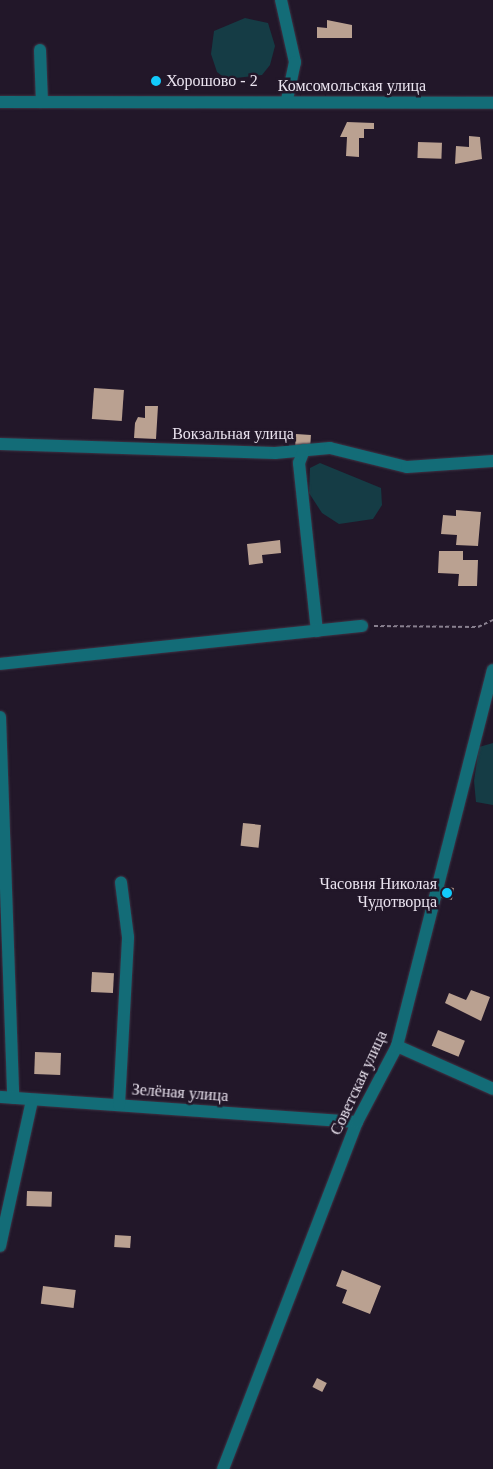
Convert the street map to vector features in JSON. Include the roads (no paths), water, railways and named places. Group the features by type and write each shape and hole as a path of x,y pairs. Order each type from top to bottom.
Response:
{"street":[{"path":"281,0 295,62 287,101"},
{"path":"40,50 42,102"},
{"name":"Комсомольская улица","path":"0,102 287,101 493,103"},
{"name":"Вокзальная улица","path":"0,444 304,450 330,448 406,467 493,461"},
{"path":"304,450 299,463 317,632"},
{"path":"0,664 362,626"},
{"name":"Советская улица","path":"223,1469 357,1122 397,1046 493,670"},
{"path":"0,717 13,1098"},
{"path":"119,1105 128,937 121,882"},
{"path":"397,1046 493,1089"},
{"name":"Зелёная улица","path":"0,1097 357,1122"},
{"path":"0,1246 32,1100"}],"place":[{"name":"Хорошово - 2","path":"156,81"},
{"name":"Часовня Николая Чудотворца","path":"447,893"}]}
